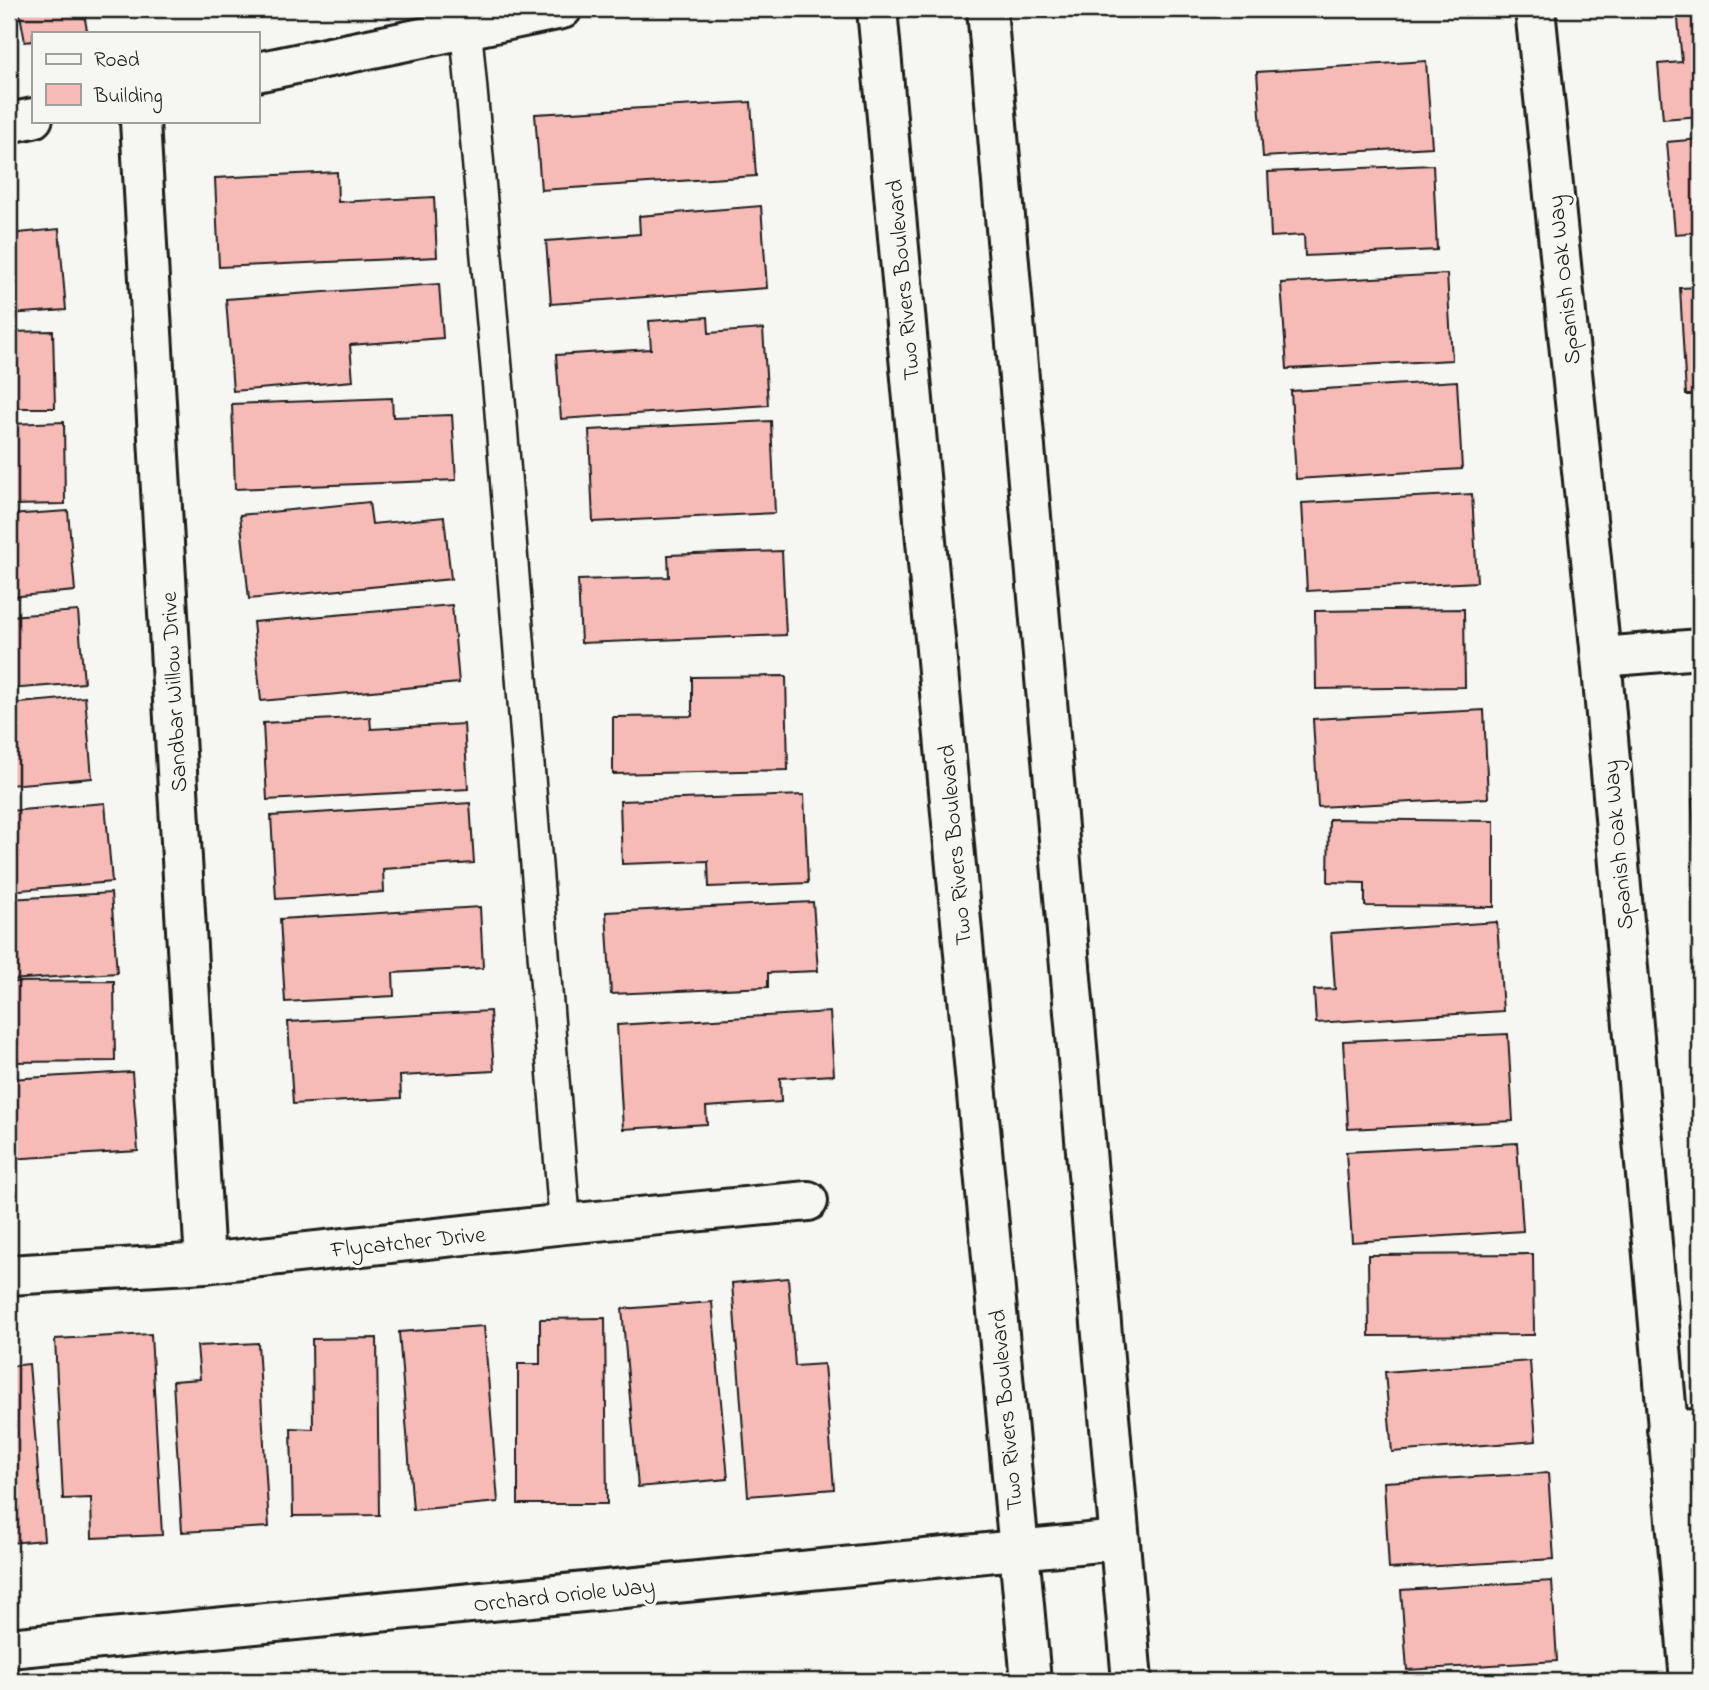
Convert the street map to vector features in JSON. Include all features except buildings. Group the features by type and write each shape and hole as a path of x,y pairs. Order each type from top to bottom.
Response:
{"street":[{"path":"259,72 562,9"},
{"name":"Two Rivers Boulevard","path":"877,9 1031,1681"},
{"path":"987,9 1132,1681"},
{"name":"Spanish Oak Way","path":"1535,9 1684,1429 1690,1681"},
{"path":"9,123 32,118"},
{"name":"Sandbar Willow Drive","path":"140,122 205,1263"},
{"path":"1601,657 1700,649"},
{"name":"Flycatcher Drive","path":"9,1275 205,1263 808,1201"},
{"name":"Orchard Oriole Way","path":"9,1648 1119,1541"}],"lane":[{"path":"466,29 500,406 565,1224"}]}
